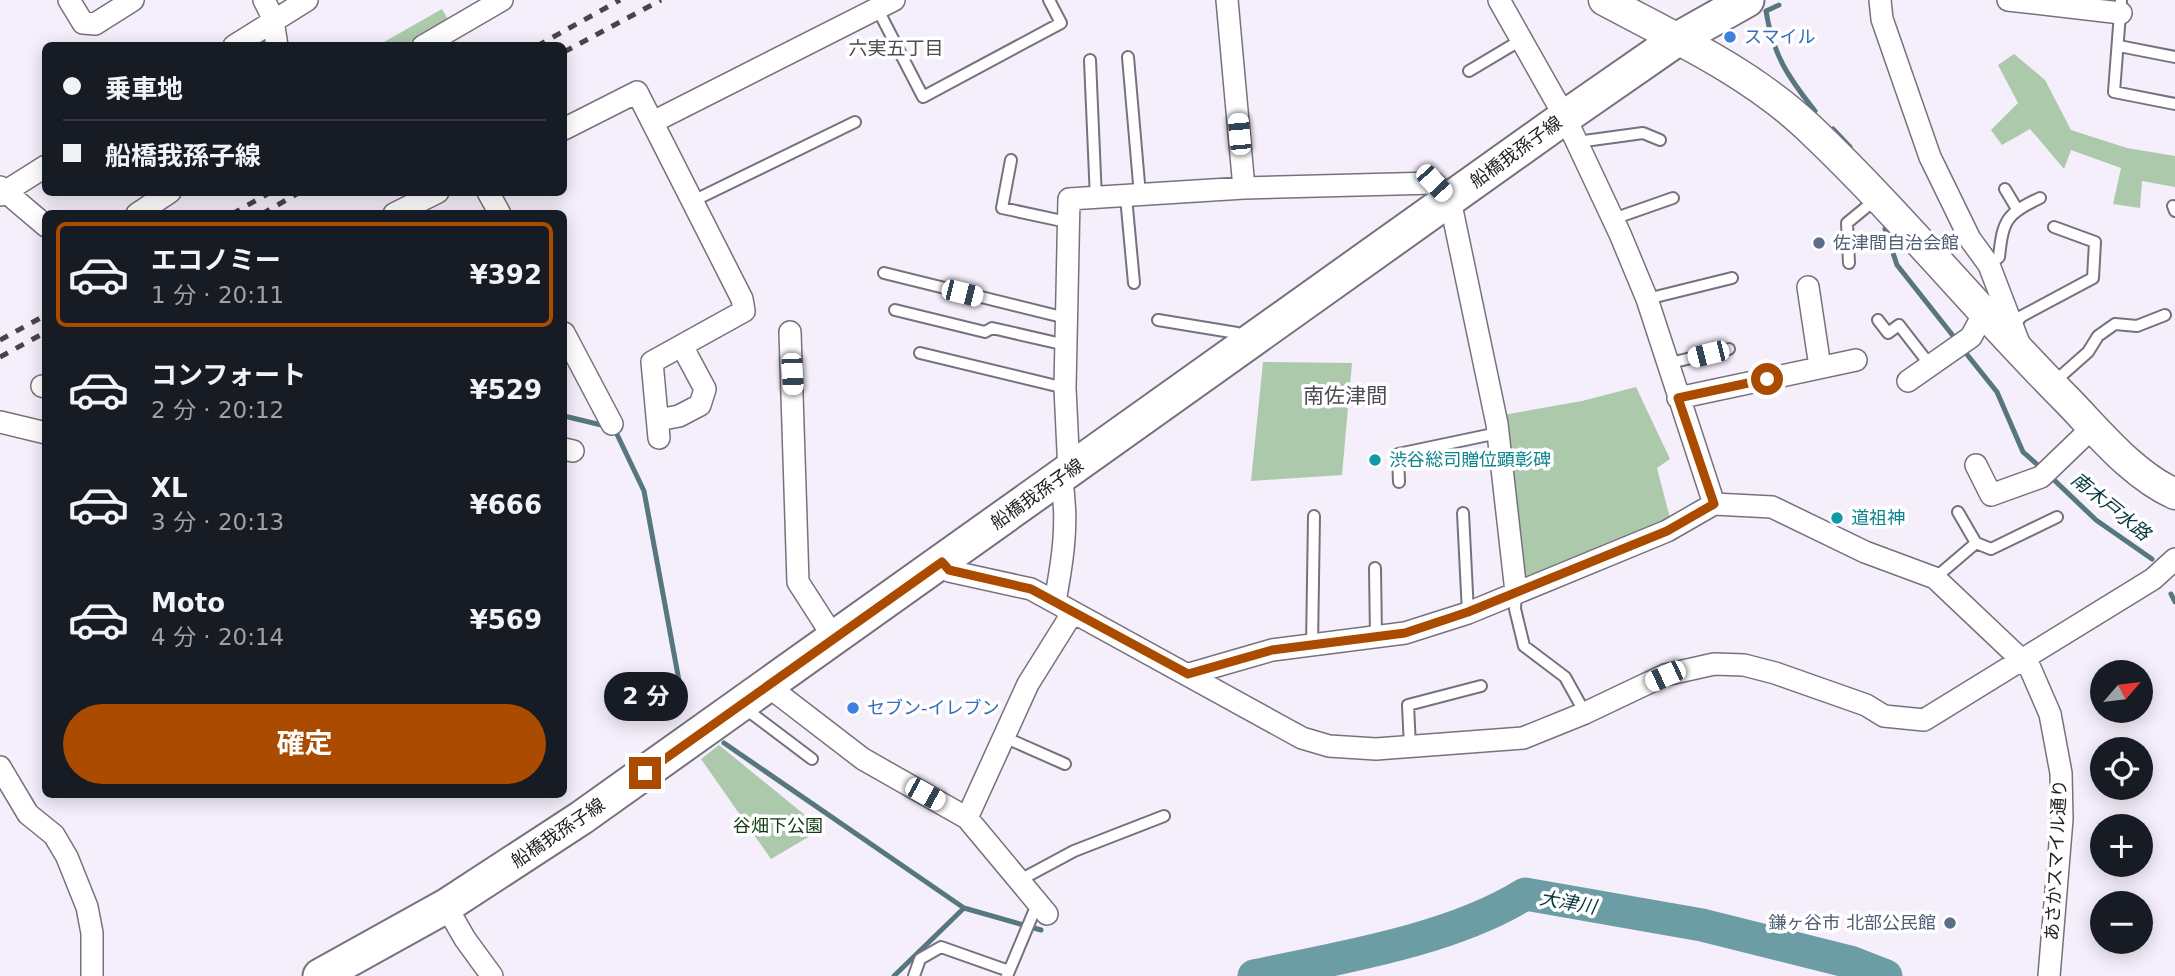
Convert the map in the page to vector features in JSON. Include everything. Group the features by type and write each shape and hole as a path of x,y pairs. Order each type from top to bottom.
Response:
{"main road":[{"name":"船橋我孫子線","path":"320,976 446,906 581,818 1450,200 1571,129 1676,40 1743,1"}],"street":[{"path":"69,0 83,23 95,24 133,0"},
{"path":"264,0 273,21 276,42"},
{"path":"240,42 307,0"},
{"path":"430,42 502,0"},
{"path":"1227,0 1244,188"},
{"path":"1499,0 1571,129 1613,219 1647,299 1666,365 1714,504"},
{"path":"1604,0 1754,81 1808,126 2051,385 2147,478 2175,494"},
{"path":"1880,0 1882,19 1930,157 1970,239 1989,265 2023,356"},
{"path":"2008,0 2121,7"},
{"path":"653,122 886,4"},
{"path":"567,127 637,92 742,299 744,311 682,345 652,362 659,429 700,405 705,389 682,345"},
{"path":"42,168 2,192 42,223"},
{"path":"1055,601 1064,554 1069,200 1244,188 1434,183 1450,200 1498,433 1516,592"},
{"path":"143,210 164,196"},
{"path":"402,210 430,196"},
{"path":"1808,288 1820,367"},
{"path":"1908,381 1971,337 1984,313"},
{"path":"790,332 798,582 834,638"},
{"path":"567,339 611,424"},
{"path":"1678,398 1856,360"},
{"path":"0,422 42,432"},
{"path":"1976,465 1991,495 2046,472 2093,427"},
{"path":"1188,674 1272,650 1405,633 1468,612 1667,531 1714,504 1772,508 1865,552 1935,578"},
{"path":"942,562 949,570 1011,583 1055,601 1303,738 1329,747 1410,747 1523,738 1665,676 1714,664 1744,665 1775,673 1866,705 1884,716 1924,720 1962,699 2019,659 2165,568"},
{"name":"あさかスマイル通り","path":"1935,578 2030,668 2050,714 2061,773 2062,819 2049,976"},
{"path":"967,818 1028,684 1073,612"},
{"path":"768,685 863,759 967,818 1020,880 1035,917"},
{"path":"0,767 28,814 54,835 66,857 88,907 92,933 92,976"},
{"path":"446,906 465,940 492,976"}],"lane":[{"path":"886,4 923,97 1061,23 1049,0"},
{"path":"2121,7 2113,92 2175,104"},
{"path":"1469,71 1521,40"},
{"path":"2119,46 2175,57"},
{"path":"1128,57 1134,283"},
{"path":"1090,60 1096,199"},
{"path":"693,201 855,122"},
{"path":"1571,129 1643,132 1660,140"},
{"path":"1010,160 1002,208 1068,222"},
{"path":"2005,189 2017,209"},
{"path":"1613,219 1673,198"},
{"path":"1849,263 1847,223 1878,198"},
{"path":"1989,265 2000,257 2005,221 2017,209 2040,198"},
{"path":"2012,326 2022,316 2093,278 2095,242 2054,227"},
{"path":"884,274 1066,318"},
{"path":"1647,299 1732,278"},
{"path":"895,310 985,332 992,328 1066,345"},
{"path":"2051,385 2088,352 2098,335 2115,324 2137,326 2165,315"},
{"path":"1158,320 1237,333 1246,344"},
{"path":"1878,320 1888,332 1899,325 1930,365"},
{"path":"1666,365 1729,349"},
{"path":"920,353 1065,388"},
{"path":"1399,482 1398,454 1498,433"},
{"path":"1958,512 1976,543 1991,549 2057,517"},
{"path":"1463,513 1468,612"},
{"path":"1312,646 1314,516"},
{"path":"1935,578 1976,543"},
{"path":"1375,568 1376,637"},
{"path":"1516,592 1515,609 1524,646 1565,677 1585,713"},
{"path":"1410,747 1408,705 1481,686"},
{"path":"719,720 812,759"},
{"path":"1004,737 1065,764"},
{"path":"1020,880 1074,851 1164,816"},
{"path":"914,976 920,959 941,947 1008,973 1035,917"}],"green space":[{"path":"442,9 449,21 412,42 384,42"},
{"path":"2014,54 2045,80 2071,130 2127,148 2175,156 2175,187 2142,181 2140,208 2113,204 2121,168 2071,150 2064,169 2030,129 2002,145 1991,130 2018,103 1998,65"},
{"path":"1263,362 1352,363 1342,475 1251,481"},
{"path":"1636,387 1670,459 1657,468 1671,522 1522,581 1503,415 1582,401"},
{"name":"谷畑下公園","path":"719,745 822,829 771,859 701,759"}],"waterway":[{"name":"南木戸水路","path":"1779,5 1766,11 1777,53 1789,76 1815,111"},
{"name":"南木戸水路","path":"1833,129 1850,147"},
{"name":"南木戸水路","path":"1885,229 1897,265 1954,337"},
{"name":"南木戸水路","path":"1965,352 1997,392 2023,452 2040,467"},
{"path":"567,417 614,428 644,491 682,697"},
{"name":"南木戸水路","path":"2052,478 2096,520 2152,559"},
{"name":"南木戸水路","path":"2171,594 2175,602"},
{"path":"724,743 964,908 1041,930"},
{"name":"大津川","path":"1254,976 1394,946 1464,924 1525,894 1702,925 1850,962 1886,976"},
{"path":"894,976 964,908"}],"railway":[{"path":"544,42 620,0"},
{"path":"567,50 661,0"},
{"path":"239,210 264,196"},
{"path":"269,210 293,196"},
{"path":"0,340 42,317"},
{"path":"0,357 42,334"}],"place":[{"name":"スマイル","path":"1730,37"},
{"name":"佐津間自治会館","path":"1819,243"},
{"name":"渋谷総司贈位顕彰碑","path":"1375,460"},
{"name":"道祖神","path":"1837,518"},
{"name":"セブン-イレブン","path":"853,708"},
{"name":"鎌ヶ谷市 北部公民館","path":"1950,923"}],"district":[{"name":"六実五丁目","path":"896,48"},
{"name":"南佐津間","path":"1345,396"}],"route":[{"path":"645,773 942,562 949,570 1031,589 1188,674 1272,650 1405,633 1468,612 1667,531 1714,504 1678,398 1767,379"}]}
